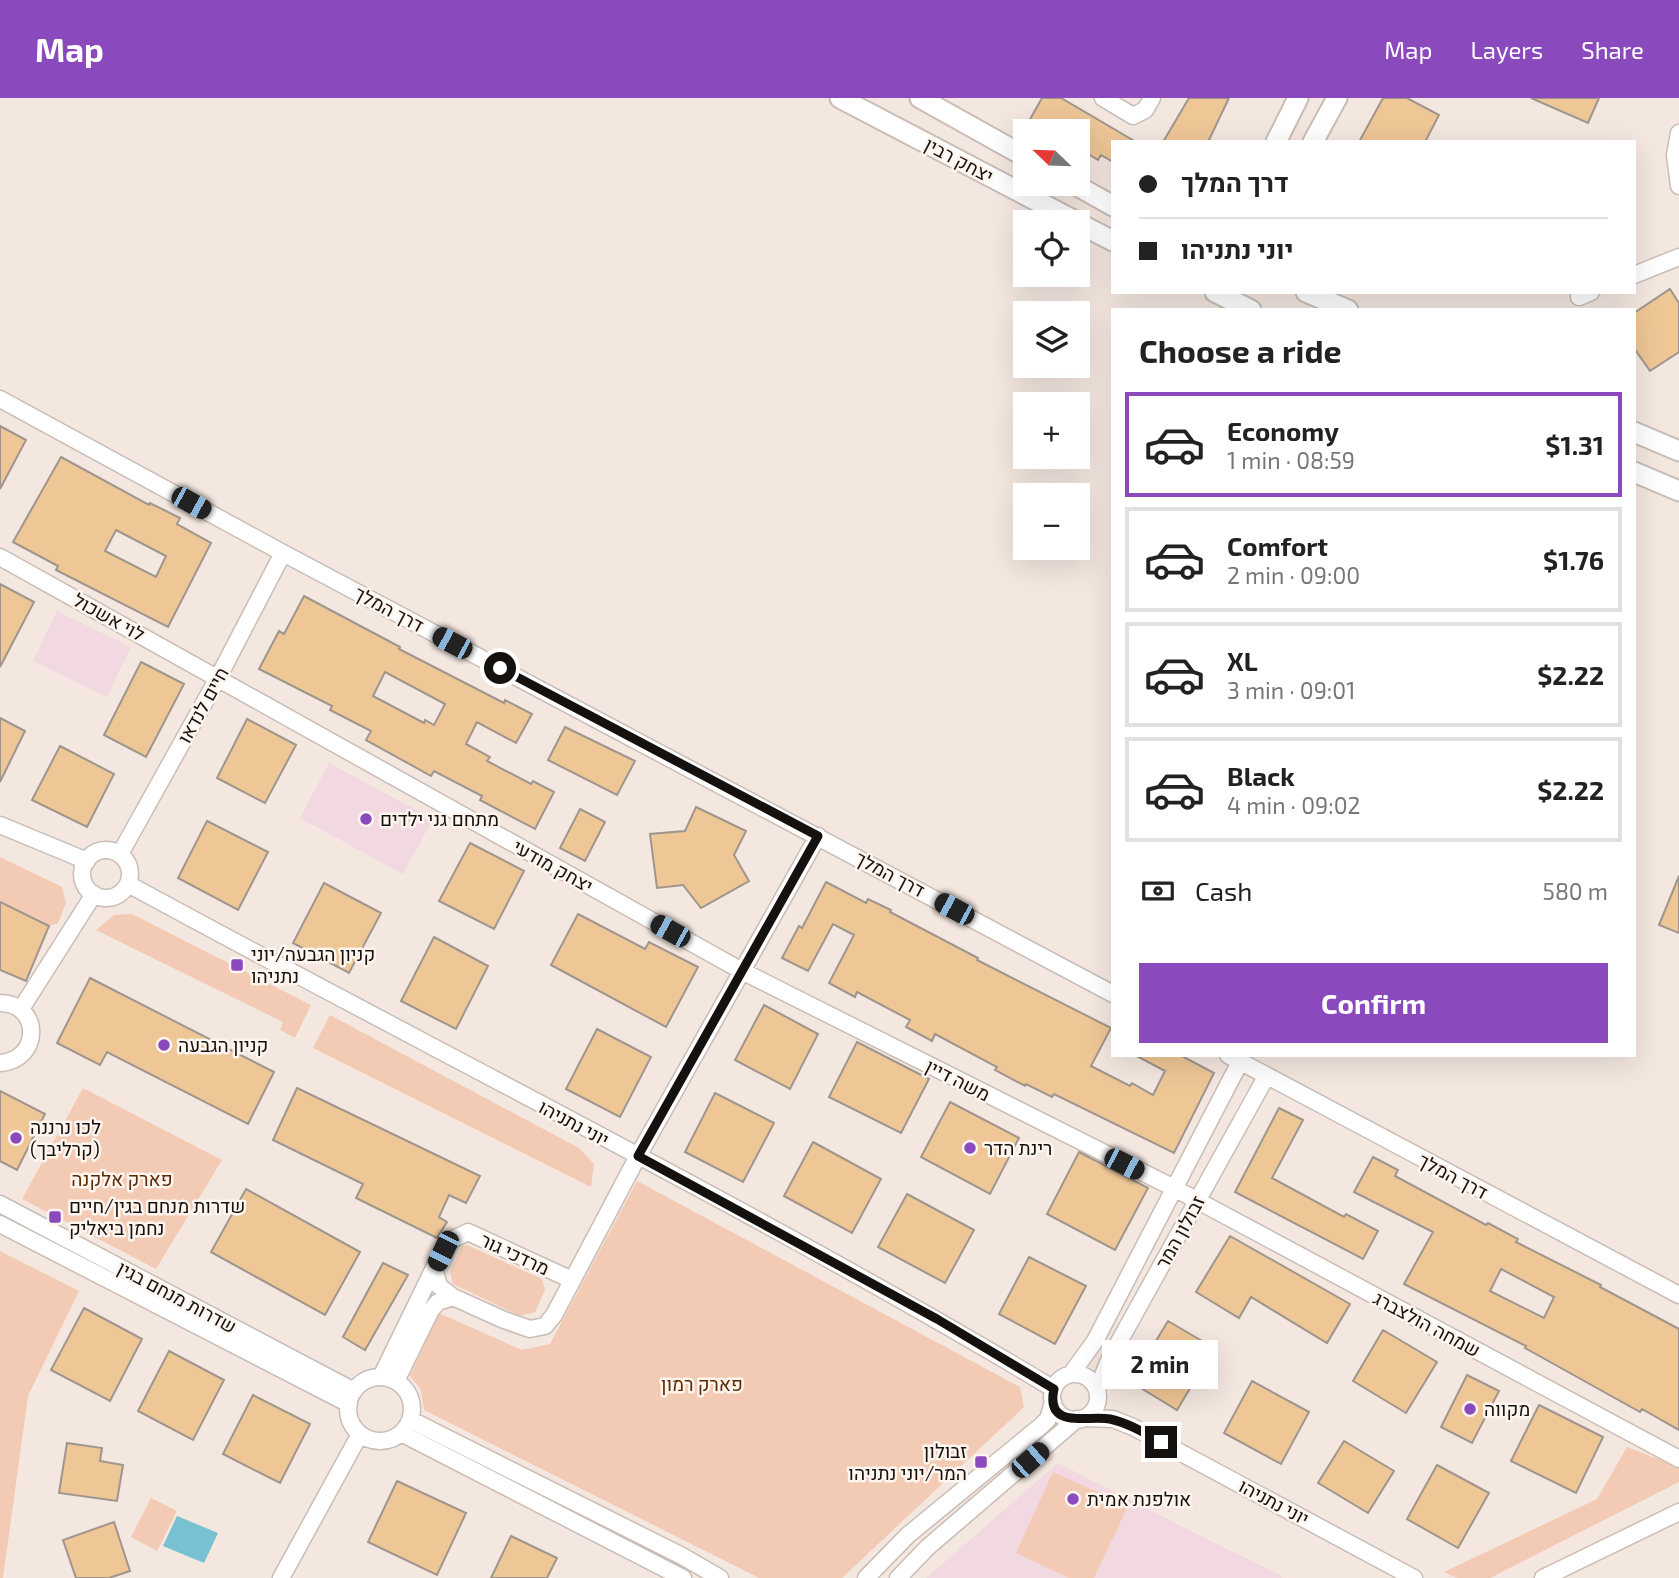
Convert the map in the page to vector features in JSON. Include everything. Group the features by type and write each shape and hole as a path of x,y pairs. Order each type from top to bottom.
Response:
{"main road":[{"name":"יצחק רבין","path":"840,98 1055,210"},
{"name":"יצחק רבין","path":"920,98 1013,150"},
{"path":"1277,140 1298,98"},
{"path":"1314,140 1337,98"},
{"path":"1090,193 1111,204"},
{"name":"יצחק רבין","path":"1090,229 1111,240"},
{"path":"1222,294 1247,308"},
{"path":"1319,296 1344,308"},
{"path":"1636,433 1679,451"},
{"path":"1636,473 1679,491"}],"street":[{"path":"1103,98 1133,116 1149,104"},
{"path":"1679,133 1675,155 1679,186"},
{"path":"1636,274 1679,257"},
{"name":"דרך המלך","path":"0,399 283,553 1111,993"},
{"name":"חיים לנדאו","path":"120,854 218,678 283,553"},
{"name":"לוי אשכול","path":"0,557 218,678"},
{"name":"יצחק מודעי","path":"218,678 742,971"},
{"path":"0,825 87,861"},
{"name":"מרדכי גור","path":"453,1297 530,1329 545,1326 554,1315 638,1156 818,836"},
{"path":"104,850 120,854 129,867 128,884 118,895 110,898 94,894 85,885 83,877 87,861 104,850"},
{"name":"יוני נתניהו","path":"128,884 937,1319 1053,1395"},
{"path":"21,1009 94,894"},
{"name":"משה דיין","path":"742,971 1174,1188"},
{"path":"0,1003 21,1009 30,1024 30,1042 18,1058 0,1063"},
{"name":"דרך המלך","path":"1234,1058 1679,1295"},
{"name":"זבולון המר","path":"1071,1374 1095,1341 1174,1188 1234,1058"},
{"name":"זבולון המר","path":"1097,1393 1110,1358 1266,1077"},
{"name":"שמחה הולצברג","path":"1174,1188 1679,1459"},
{"name":"שדרות מנחם בגין","path":"0,1204 351,1397"},
{"name":"שדרות מנחם בגין","path":"0,1224 351,1397"},
{"name":"מרדכי גור","path":"388,1379 447,1242 468,1232 572,1280"},
{"path":"434,1268 439,1286 453,1297"},
{"path":"388,1379 430,1310 438,1302 453,1297"},
{"path":"866,1578 908,1535 1048,1419 1053,1395 1064,1377 1071,1374 1084,1376 1094,1384 1097,1393 1094,1409 928,1547 898,1578"},
{"path":"371,1378 388,1379 409,1393 412,1402 406,1427 394,1438 376,1441 360,1434 352,1425 349,1415 351,1397 371,1378"},
{"name":"יוני נתניהו","path":"1097,1393 1133,1427"},
{"path":"1053,1395 1055,1408 1064,1417 1080,1419"},
{"name":"יוני נתניהו","path":"1080,1419 1112,1419 1133,1427 1414,1578"},
{"path":"406,1427 683,1578"},
{"path":"406,1427 682,1556 720,1578"},
{"path":"281,1578 360,1434"},
{"path":"1543,1578 1679,1512"}],"shaded area":[{"path":"57,611 131,647 107,697 33,661"},
{"name":"מתחם גני ילדים","path":"329,763 433,819 403,874 300,818"},
{"name":"אולפנת אמית","path":"1058,1463 1282,1576 1281,1578 926,1578"}],"green space":[{"path":"0,857 62,887 66,903 58,923 49,926 0,902"},
{"path":"132,914 311,1005 295,1038 280,1030 283,1022 96,930 114,915"},
{"path":"330,1015 579,1148 594,1164 591,1187 313,1048"},
{"name":"פארק אלקנה","path":"83,1088 222,1160 156,1269 22,1199"},
{"name":"פארק רמון","path":"637,1181 1020,1387 1024,1407 842,1578 759,1578 424,1410 421,1390 410,1376 439,1313 522,1350 550,1344"},
{"path":"467,1245 542,1279 545,1290 535,1312 520,1316 453,1284 450,1272 462,1246"},
{"path":"0,1251 79,1291 28,1396 3,1578 0,1578"},
{"path":"1627,1447 1679,1467 1679,1482 1490,1578 1457,1578 1444,1572 1597,1499"},
{"path":"1053,1472 1128,1506 1094,1578 1069,1578 1016,1553"},
{"path":"151,1498 177,1511 157,1551 131,1537"}],"water":[{"path":"177,1516 218,1533 204,1563 163,1546"}],"building":[{"path":"1042,98 1061,98 1133,140 1111,140 1111,161 1101,155 1098,160 1090,155 1090,119 1030,119"},
{"path":"1189,98 1229,98 1209,140 1164,140"},
{"path":"1383,98 1407,98 1439,115 1426,140 1360,140"},
{"path":"1531,98 1599,98 1588,123"},
{"path":"1670,289 1679,303 1679,352 1650,371 1636,351 1636,312"},
{"path":"0,426 26,440 0,489"},
{"path":"61,457 149,505 150,503 180,518 177,524 211,543 168,627 56,570 58,566 13,542","holes":["116,530 166,556 156,577 105,551"]},
{"path":"0,584 34,602 0,667"},
{"path":"304,596 400,647 399,649 504,703 505,700 532,714 516,743 477,722 466,744 490,757 487,761 531,784 533,781 554,792 535,829 480,800 482,796 434,771 431,776 366,740 371,731 330,710 332,706 259,669 279,631 284,634","holes":["385,672 445,704 434,725 425,720 424,723 373,696"]},
{"path":"141,662 184,684 146,757 104,735"},
{"path":"0,718 25,731 0,782"},
{"path":"247,719 296,745 265,803 217,778"},
{"path":"565,727 635,761 617,795 548,760"},
{"path":"60,746 114,774 87,827 32,800"},
{"path":"696,807 746,831 734,855 749,881 701,908 683,885 657,888 650,834 685,831"},
{"path":"580,809 605,822 585,861 560,848"},
{"path":"207,821 268,852 238,910 178,878"},
{"path":"470,843 524,871 494,929 439,901"},
{"path":"1679,876 1679,933 1659,925"},
{"path":"826,882 866,903 868,899 891,910 890,912 978,958 977,960 1111,1028 1091,1066 1130,1086 1132,1083 1153,1095 1165,1071 1139,1057 1184,1057 1214,1073 1174,1153 1054,1094 1052,1097 1026,1084 1025,1086 995,1070 997,1067 935,1034 932,1041 906,1027 910,1020 857,992 855,997 829,983 854,935 833,924 808,971 782,958 799,926 802,928"},
{"path":"324,883 381,913 349,973 293,943"},
{"path":"0,902 49,926 26,981 0,970"},
{"path":"578,914 645,949 649,942 698,967 666,1027 551,965"},
{"path":"434,937 488,966 456,1029 401,1001"},
{"path":"90,978 274,1072 248,1124 107,1052 100,1065 57,1043"},
{"path":"764,1005 818,1034 790,1089 735,1060"},
{"path":"597,1029 651,1057 620,1117 566,1089"},
{"path":"857,1042 929,1079 901,1133 829,1097"},
{"path":"297,1088 480,1176 466,1203 449,1195 439,1217 447,1222 437,1238 356,1198 363,1184 273,1140"},
{"name":"לכו נרננה (קרליבך)","path":"0,1091 45,1114 17,1170 0,1161"},
{"path":"715,1093 774,1123 743,1182 685,1152"},
{"name":"רינת הדר","path":"950,1102 1019,1138 990,1194 921,1157"},
{"path":"1279,1108 1303,1120 1272,1178 1344,1217 1346,1214 1378,1231 1363,1259 1235,1192"},
{"path":"813,1142 881,1179 852,1233 784,1196"},
{"path":"1079,1152 1148,1188 1115,1250 1047,1214"},
{"path":"1373,1157 1398,1170 1395,1176 1486,1225 1488,1223 1518,1239 1516,1242 1679,1329 1679,1430 1642,1409 1640,1412 1525,1348 1526,1346 1404,1284 1433,1232 1354,1192","holes":["1501,1269 1554,1297 1544,1318 1490,1291"]},
{"path":"246,1189 360,1252 325,1315 211,1252"},
{"path":"907,1194 974,1230 945,1283 878,1247"},
{"path":"1230,1236 1350,1304 1327,1343 1251,1297 1239,1318 1196,1292"},
{"path":"1029,1257 1086,1286 1055,1344 999,1314"},
{"path":"383,1263 408,1275 365,1350 343,1337"},
{"path":"84,1308 142,1339 110,1401 51,1370"},
{"path":"1168,1321 1214,1348 1177,1410 1131,1382"},
{"path":"1383,1330 1437,1362 1406,1413 1353,1381"},
{"path":"169,1351 224,1380 193,1440 138,1411"},
{"name":"מקווה","path":"1467,1375 1499,1391 1472,1443 1441,1427"},
{"path":"1252,1381 1309,1412 1281,1464 1224,1433"},
{"path":"253,1395 310,1424 280,1483 223,1454"},
{"path":"1539,1405 1603,1437 1576,1493 1511,1461"},
{"path":"1344,1441 1394,1471 1368,1513 1318,1483"},
{"path":"67,1443 102,1448 100,1461 123,1465 117,1501 59,1493"},
{"path":"1437,1465 1489,1493 1458,1548 1407,1519"},
{"path":"397,1481 466,1513 437,1575 368,1542"},
{"path":"114,1522 130,1571 109,1578 76,1578 63,1540"},
{"path":"511,1536 557,1558 547,1578 491,1578"}],"place":[{"name":"מתחם גני ילדים","path":"366,819"},
{"name":"קניון הגבעה/יוני נתניהו","path":"237,965"},
{"name":"קניון הגבעה","path":"164,1045"},
{"name":"לכו נרננה (קרליבך)","path":"16,1138"},
{"name":"רינת הדר","path":"970,1148"},
{"name":"שדרות מנחם בגין/חיים נחמן ביאליק","path":"55,1217"},
{"name":"מקווה","path":"1470,1409"},
{"name":"זבולון המר/יוני נתניהו","path":"981,1462"},
{"name":"אולפנת אמית","path":"1073,1499"}],"route":[{"path":"500,668 818,836 638,1156 937,1319 1054,1389 1052,1395 1055,1408 1064,1417 1112,1419 1161,1442"}]}
